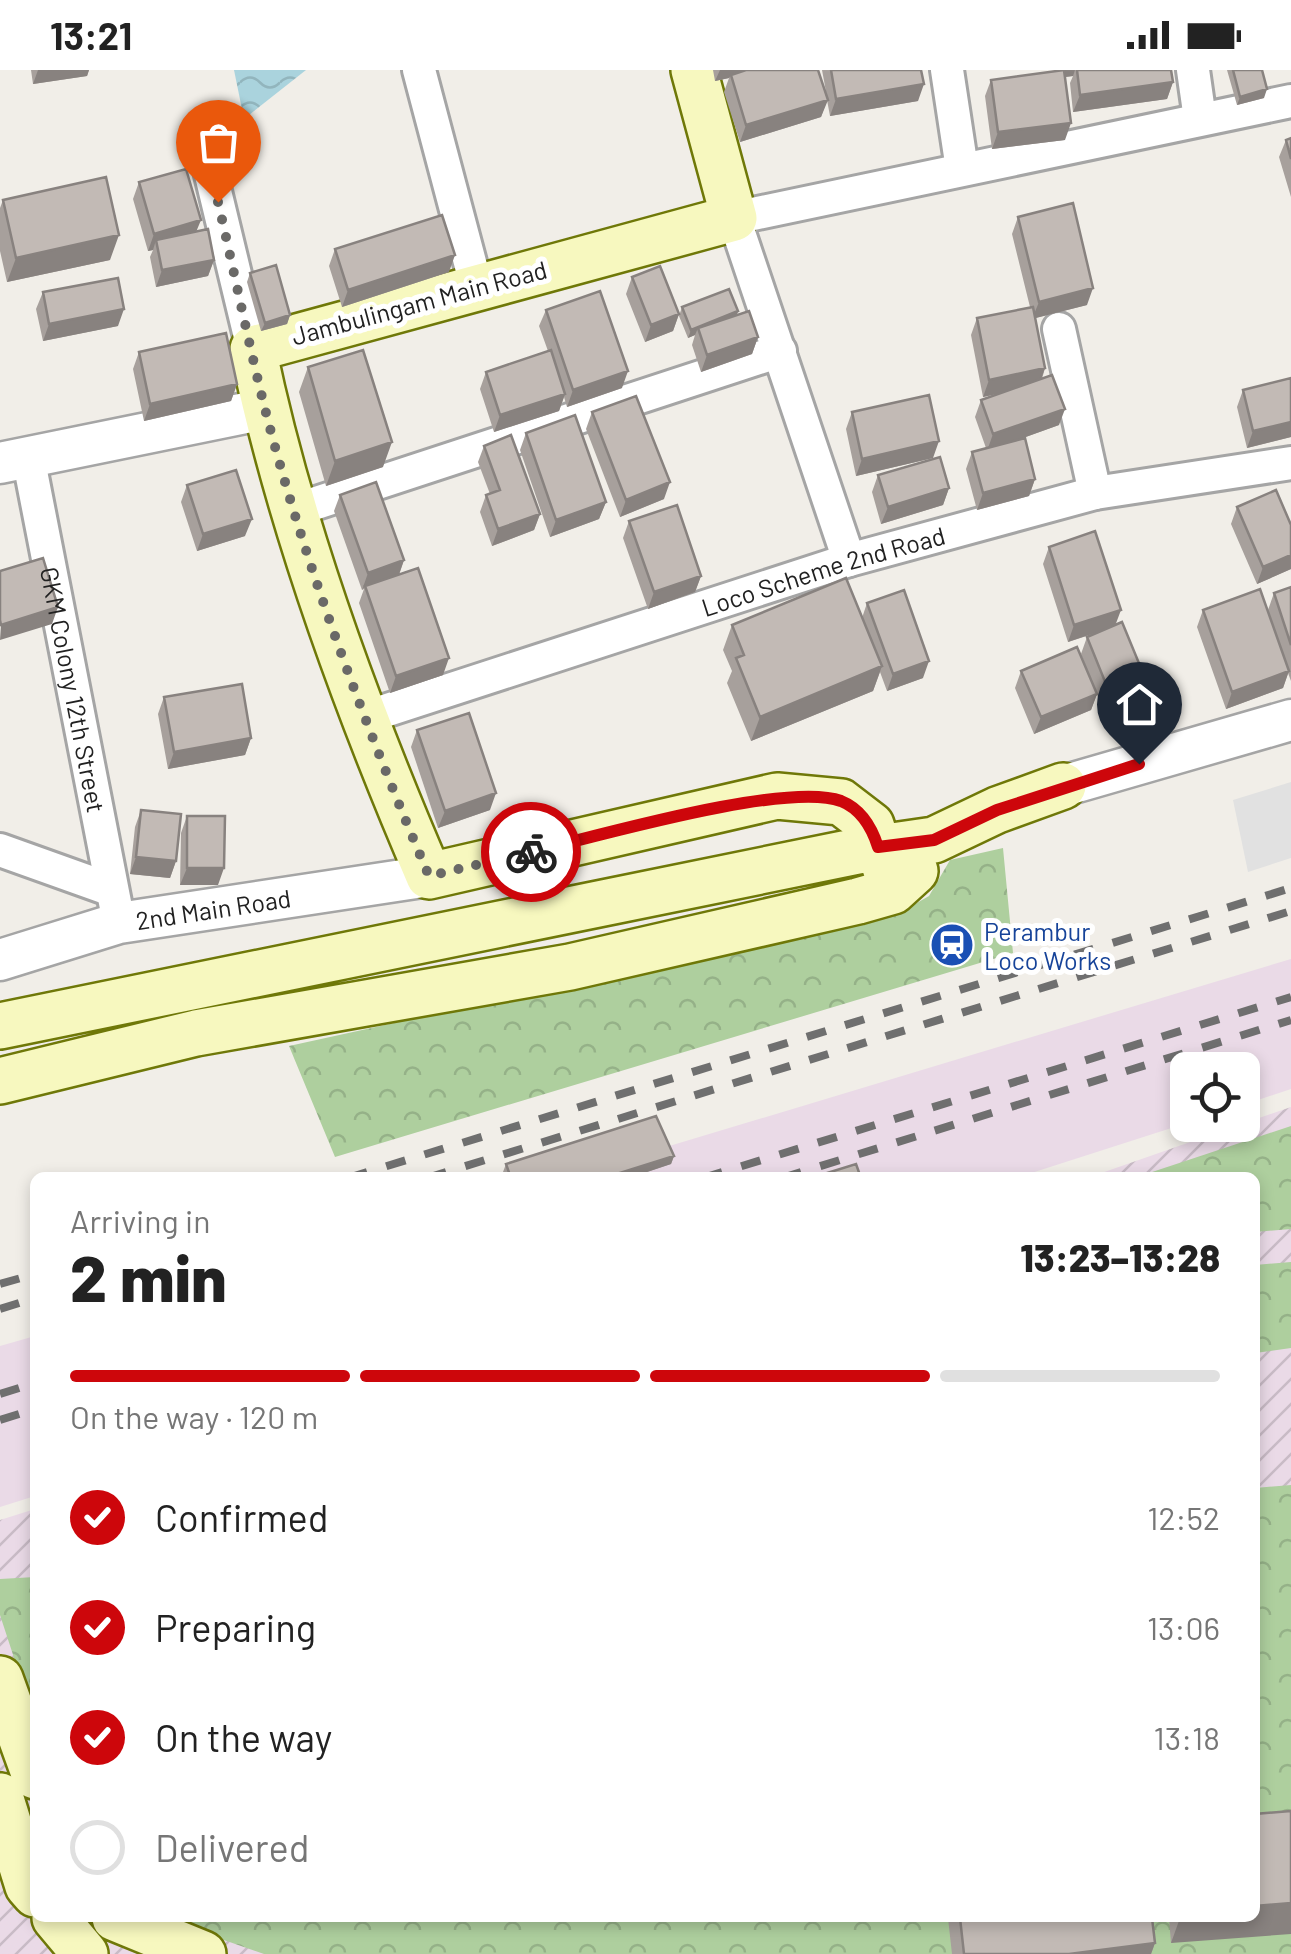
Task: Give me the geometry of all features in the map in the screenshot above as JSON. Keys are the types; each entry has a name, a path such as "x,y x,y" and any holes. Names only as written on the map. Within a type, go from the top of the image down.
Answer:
{"main road":[{"path":"694,70 734,218"},
{"name":"Jambulingam Main Road","path":"253,348 734,218"},
{"path":"253,348 265,409 295,510 366,717 429,876 777,796 841,802 871,825 893,890"},
{"path":"0,1026 878,847 934,840 997,810 1064,786"},
{"path":"0,1081 196,1033 570,967 893,890 918,868 934,840"},
{"path":"0,1679 30,1762"},
{"path":"0,1796 30,1888"},
{"path":"57,1922 85,1954"},
{"path":"125,1922 203,1954"}],"street":[{"path":"420,70 476,285"},
{"path":"947,70 962,169"},
{"path":"1193,70 1200,119"},
{"path":"849,560 734,218 1291,101"},
{"path":"200,129 253,348"},
{"path":"1059,329 1095,494"},
{"path":"295,510 780,352"},
{"path":"14,460 265,409"},
{"name":"GKM Colony 12th Street","path":"14,460 114,906"},
{"name":"Loco Scheme 2nd Road","path":"366,717 849,560 1095,494 1291,463"},
{"path":"1064,786 1291,720"},
{"path":"0,850 114,906"},
{"name":"2nd Main Road","path":"0,960 114,906 429,876"}],"shaded area":[{"path":"1291,782 1291,858 1248,872 1233,800"},
{"path":"1291,959 1291,1089 1260,1099 1260,1052 1170,1052 1170,1128 1035,1172 583,1172"},
{"path":"1291,1107 1291,1954 0,1954 0,1520 30,1511 30,1922 1260,1922 1260,1172 1104,1172 1190,1142 1260,1142 1260,1118"},
{"path":"30,1337 30,1498 0,1507 0,1346"}],"green space":[{"path":"1003,848 1013,953 335,1157 289,1046 901,912 929,896 950,860"},
{"path":"1291,1126 1291,1229 1260,1232 1260,1172 1152,1172 1243,1142 1260,1142 1260,1136"},
{"path":"1291,1262 1291,1348 1260,1352 1260,1265"},
{"path":"1291,1485 1291,1954 264,1954 172,1922 1260,1922 1260,1488"},
{"path":"30,1577 30,1707 0,1615 0,1579"}],"water":[{"path":"234,70 306,70 244,119"}],"building":[{"path":"746,70 818,70 828,100 746,125 731,75"},
{"path":"831,70 921,70 924,84 836,99"},
{"path":"1064,70 1071,123 998,132 991,80"},
{"path":"1077,70 1171,70 1173,82 1080,95"},
{"path":"1233,70 1262,70 1267,89 1240,97"},
{"path":"186,169 201,220 154,234 139,182"},
{"path":"106,177 119,235 16,258 3,200"},
{"path":"1073,203 1093,288 1039,302 1018,217"},
{"path":"442,215 455,255 348,290 335,249"},
{"path":"208,229 214,260 162,270 156,240"},
{"path":"276,265 290,315 265,323 250,273"},
{"path":"660,266 679,314 651,325 632,277"},
{"path":"118,278 124,309 49,324 43,292"},
{"path":"729,289 738,311 691,330 682,307"},
{"path":"600,291 628,371 573,390 546,310"},
{"path":"1033,307 1045,368 989,380 977,318"},
{"path":"749,311 758,337 707,355 698,328"},
{"path":"226,333 237,384 150,404 139,352"},
{"path":"363,350 392,442 335,461 308,367"},
{"path":"551,350 565,394 500,415 486,372"},
{"path":"1052,375 1065,409 993,434 981,400"},
{"path":"1291,378 1291,422 1253,431 1243,390"},
{"path":"929,395 939,441 862,459 852,412"},
{"path":"636,396 670,482 626,500 592,412"},
{"path":"575,415 606,502 556,520 526,433"},
{"path":"511,435 540,514 498,529 486,495 500,490 484,446"},
{"path":"1025,438 1035,479 983,493 972,452"},
{"path":"940,457 949,488 888,507 878,475"},
{"path":"236,470 252,519 203,534 187,485"},
{"path":"376,482 404,560 368,573 340,495"},
{"path":"1276,490 1291,525 1291,555 1263,567 1237,507"},
{"path":"677,505 701,576 654,592 629,521"},
{"path":"1095,531 1121,610 1074,625 1049,547"},
{"path":"43,558 58,607 1,625 0,571"},
{"path":"418,568 449,658 396,676 365,586"},
{"path":"846,578 882,666 760,717 736,658 744,655 732,625"},
{"path":"1291,587 1291,645 1274,593"},
{"path":"1260,589 1289,671 1232,692 1203,610"},
{"path":"904,590 929,661 893,674 867,603"},
{"path":"1122,622 1150,690 1114,704 1087,637"},
{"path":"1077,647 1097,694 1041,717 1021,671"},
{"path":"242,684 251,738 174,752 164,697"},
{"path":"469,713 496,793 445,811 417,730"},
{"path":"141,810 181,814 176,861 136,857"},
{"path":"187,816 225,816 224,868 187,868"},
{"path":"656,1116 674,1156 623,1172 509,1172 506,1164"},
{"path":"856,1164 859,1172 830,1172"},
{"path":"1291,1811 1291,1903 1260,1906 1260,1814"},
{"path":"960,1922 1152,1922 1155,1943 1069,1954 964,1954"}],"railway":[{"path":"368,1172 1291,888"},
{"path":"446,1172 1291,911"},
{"path":"722,1172 1291,997"},
{"path":"801,1172 1291,1020"},
{"path":"0,1284 30,1275"},
{"path":"0,1309 30,1300"},
{"path":"0,1394 30,1385"},
{"path":"0,1420 30,1411"}],"way so far":[{"path":"218,202 265,409 295,510 366,717 429,876 531,852"}],"place":[{"name":"Perambur Loco Works","path":"952,945"}],"route":[{"path":"531,852 777,796 841,802 871,825 878,847 934,840 997,810 1139,764"}]}
